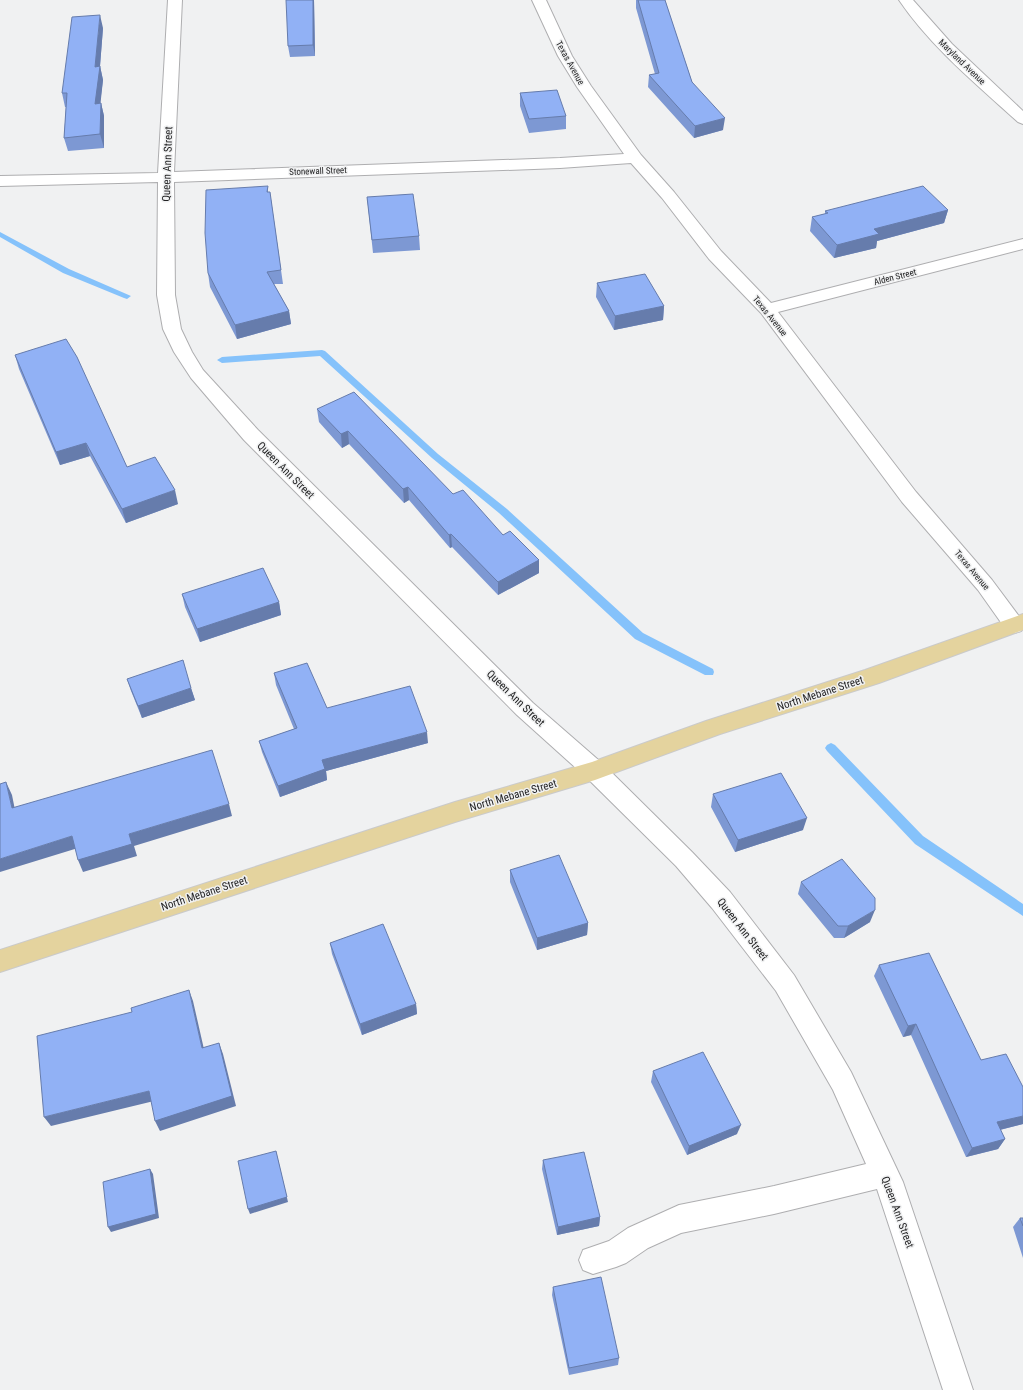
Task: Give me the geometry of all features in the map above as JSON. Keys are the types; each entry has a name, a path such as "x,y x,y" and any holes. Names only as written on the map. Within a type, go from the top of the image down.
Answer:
{"main road":[{"name":"North Mebane Street","path":"0,961 148,910 455,812 595,771 714,727 871,677 1019,624"}],"street":[{"name":"Queen Ann Street","path":"175,0 166,177 166,295 172,329 183,352 197,374 252,435 525,709 595,771 684,859 721,900 785,984 842,1081 893,1192 958,1390"},
{"name":"Texas Avenue","path":"540,0 565,56 584,88 636,158 668,195 715,255 767,310 885,463 909,497 1019,624"},
{"name":"Maryland Avenue","path":"906,0 928,29 951,53 1023,119"},
{"name":"Stonewall Street","path":"0,181 166,177 560,163 636,158"},
{"name":"Alden Street","path":"767,310 1023,244"},
{"path":"593,1260 616,1253 638,1238 679,1219 774,1200 884,1174"}],"building":[{"path":"286,0 313,0 313,45 288,46"},
{"path":"638,0 665,0 692,82 725,118 695,126 649,75 659,73"},
{"path":"100,15 95,67 100,66 95,104 101,103 100,134 64,138 67,93 62,93 72,17"},
{"path":"557,90 566,116 529,119 520,93"},
{"path":"268,186 267,192 270,192 281,270 267,272 289,311 235,325 208,273 205,233 206,190"},
{"path":"923,186 948,210 874,229 879,234 837,245 812,217 828,213 825,211"},
{"path":"413,194 419,236 372,240 367,197"},
{"path":"645,274 664,306 615,316 597,283"},
{"path":"66,339 77,357 127,467 155,457 175,490 122,509 86,443 56,452 15,355"},
{"path":"354,392 453,494 463,490 503,535 510,531 539,560 498,582 451,534 449,535 408,487 403,489 348,431 341,434 317,409"},
{"path":"263,568 279,602 197,629 182,594"},
{"path":"183,660 191,688 138,706 127,679"},
{"path":"307,663 327,708 410,686 427,732 322,760 325,769 278,786 259,741 297,728 274,673"},
{"path":"212,750 229,804 129,834 132,844 78,860 72,836 0,859 0,784 6,782 12,808"},
{"path":"781,773 807,818 738,840 713,794"},
{"path":"559,855 588,923 537,938 510,870"},
{"path":"842,859 875,898 875,910 848,926 838,926 801,882"},
{"path":"383,924 416,1004 360,1024 330,943"},
{"path":"929,953 981,1060 1006,1054 1023,1087 1023,1116 997,1122 1005,1139 972,1148 916,1024 908,1026 879,965"},
{"path":"189,990 202,1048 219,1043 232,1096 155,1121 149,1091 44,1117 37,1036 132,1012 131,1008"},
{"path":"703,1052 741,1125 689,1146 653,1071"},
{"path":"276,1151 287,1197 248,1209 238,1161"},
{"path":"584,1152 600,1217 558,1227 543,1160"},
{"path":"150,1169 156,1214 108,1227 103,1182"},
{"path":"1020,1218 1023,1218 1023,1226"},
{"path":"601,1277 619,1358 569,1368 553,1287"}],"waterway":[{"path":"0,234 66,271 127,296"},
{"path":"222,360 322,353 435,456 503,511 639,636 709,672"},
{"path":"831,748 919,840 1023,911"}]}
